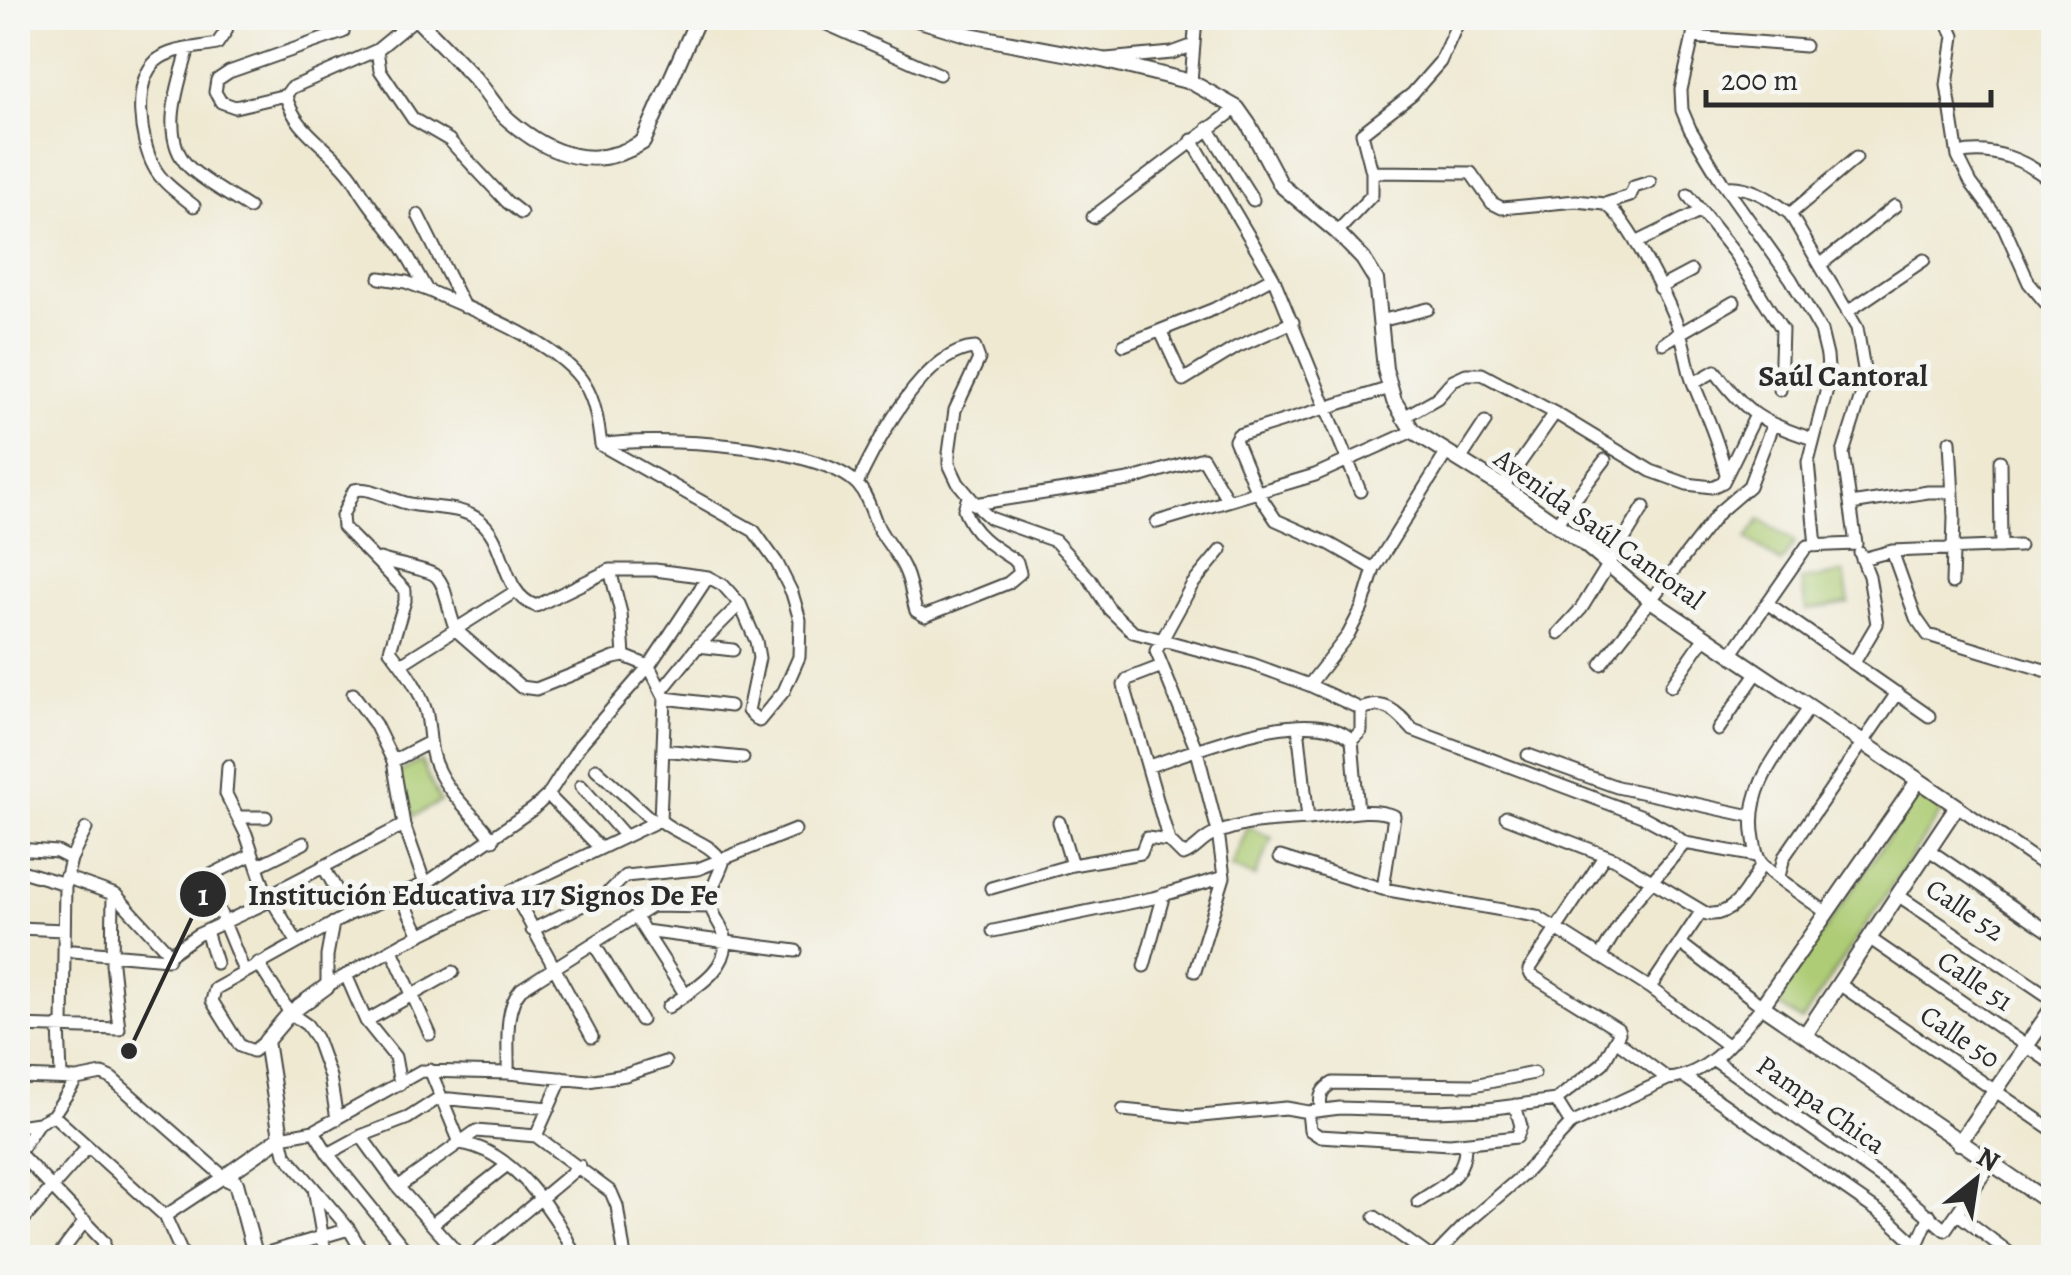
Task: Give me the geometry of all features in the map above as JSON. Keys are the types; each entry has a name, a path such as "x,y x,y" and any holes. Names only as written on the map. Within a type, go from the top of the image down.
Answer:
{"street":[{"path":"18,19 26,18"},
{"path":"194,206 154,169 142,112 143,82 150,68 168,54 217,44 229,18"},
{"path":"427,290 353,179 288,104 286,96 291,88 377,50 416,18 476,80 508,120 541,142 579,159 603,160 643,142 698,18"},
{"path":"813,18 939,74"},
{"path":"913,18 969,35 1102,60 1191,82 1236,108 1092,217"},
{"path":"1191,82 1196,18"},
{"path":"1337,232 1372,195 1372,172 1362,133 1412,94 1440,62 1460,18"},
{"path":"1694,18 1681,90 1682,110 1726,187 1821,330 1828,356 1829,381 1808,462 1816,546"},
{"path":"1940,18 1948,23 1954,36 1947,85 1958,154 1971,183 2004,227 2029,283 2054,313"},
{"path":"286,96 230,106 220,102 215,92 217,80 228,72 343,32"},
{"path":"1693,36 1805,46"},
{"path":"1102,60 1172,53 1194,45"},
{"path":"377,50 380,70 413,119 449,140 521,213"},
{"path":"188,51 177,89 173,125 177,146 190,168 249,208"},
{"name":"Avenida Saúl Cantoral","path":"1236,108 1250,125 1281,185 1337,232 1376,280 1385,369 1402,418 1413,431 1556,524 1652,602 2054,872"},
{"path":"1208,128 1254,200"},
{"path":"1192,140 1273,276 1360,491"},
{"path":"1958,154 1987,150 2042,174 2054,184"},
{"path":"1790,214 1856,158"},
{"path":"2042,174 2054,165"},
{"path":"1372,172 1471,172 1499,208 1576,201 1605,204 1630,196 1634,186 1650,182"},
{"path":"1726,187 1738,186 1775,201 1790,214 1857,328 1866,381 1844,453 1856,544 1869,576 1877,624 1854,663"},
{"path":"1688,195 1734,254 1782,329 1780,390"},
{"path":"1605,204 1615,210 1636,243 1680,334 1694,382 1717,436 1726,475"},
{"path":"1820,265 1895,206"},
{"path":"1636,243 1699,212"},
{"path":"418,215 464,307"},
{"path":"1847,312 1924,260"},
{"path":"1659,288 1691,271"},
{"path":"1124,345 1214,309 1273,276"},
{"path":"380,278 427,290 548,348 584,382 596,410 601,445"},
{"path":"1664,343 1734,302"},
{"path":"1380,321 1428,309"},
{"path":"1161,332 1183,380 1237,348 1293,322"},
{"path":"857,484 879,438 910,396 950,356 972,348 980,356 955,410 949,442 950,464 971,500 990,518 1056,541 1090,578 1125,626 1148,638 1161,638 1309,684 1360,709 1388,706 1413,730 1642,816 1685,843 1760,860 1827,913"},
{"path":"2054,365 2050,372 2054,376"},
{"path":"1694,382 1715,371 1739,403 1756,415 1772,426 1812,439"},
{"path":"1402,418 1466,374 1482,374 1650,471 1687,484 1712,487 1723,482 1756,415"},
{"path":"1374,569 1330,544 1280,524 1256,490 1234,443 1236,436 1390,388"},
{"path":"1503,487 1555,413"},
{"path":"1309,684 1340,648 1357,618 1374,569 1454,456 1485,422"},
{"path":"1601,664 1719,512 1749,486 1772,426"},
{"path":"1158,522 1315,474 1413,431"},
{"path":"601,445 625,441 743,446 817,464 857,484 905,570 916,610 926,616 1008,583 1020,573 1017,562 972,526 964,509 971,500 1129,480 1202,458 1227,500"},
{"path":"1950,441 1952,584"},
{"path":"492,840 436,769 427,714 419,692 390,644 405,601 404,590 343,527 342,516 354,490 364,488 408,504 458,511 476,518 486,527 524,602 536,606 610,570 655,570 708,578 723,585 740,604 756,641 760,658 748,711 759,721 784,691 799,657 800,620 792,592 754,530 601,445"},
{"path":"1556,524 1605,460"},
{"path":"2000,461 2001,547"},
{"path":"1851,504 1953,492"},
{"path":"1559,633 1581,609 1644,507"},
{"path":"1731,655 1807,546 1856,544"},
{"path":"1862,559 1892,551 2020,546"},
{"path":"1194,971 1224,877 1218,832 1197,751 1156,651 1192,586 1221,550"},
{"path":"1892,551 1916,618 1928,634 2054,673"},
{"path":"376,558 432,573 440,579 450,620 457,631 522,687 536,689 624,656 649,666 664,693 657,821"},
{"path":"610,570 621,613 624,656"},
{"path":"657,821 346,974 290,1013 253,1052 240,1046 212,1001 214,989 258,963 350,914 425,884 492,840 548,795 580,745 649,666 708,578"},
{"path":"401,664 516,590"},
{"path":"1767,603 1928,716"},
{"path":"664,693 698,646 740,604"},
{"path":"1672,686 1705,637"},
{"path":"698,646 733,650"},
{"path":"1162,666 1128,679 1124,685 1169,842"},
{"path":"1718,730 1758,673"},
{"path":"664,693 730,706"},
{"path":"1779,876 1784,857 1897,693"},
{"path":"353,694 375,724 393,761 404,825 425,884"},
{"path":"1506,817 1606,855 1701,912 1718,915 1730,910 1760,860 1751,816 1753,799 1765,773 1810,708"},
{"path":"1358,812 1352,740 1361,731 1360,709"},
{"path":"1150,766 1242,734 1298,726 1332,728 1352,740"},
{"path":"1298,726 1308,819"},
{"path":"393,761 430,742"},
{"path":"663,750 743,758"},
{"path":"1528,755 1617,787 1751,816"},
{"path":"228,766 226,794 239,817 270,898 297,942"},
{"path":"596,769 657,821 710,846 721,860 710,896 725,941 722,960 713,973 668,1006"},
{"path":"1374,1217 1432,1258 1572,1124 1668,1079 1686,1078 1714,1060 1762,1006 1918,781"},
{"path":"581,786 626,836"},
{"path":"548,795 600,848"},
{"path":"1805,1035 1957,806"},
{"path":"991,888 1072,865 1141,853 1148,838 1169,842 1183,855 1218,832 1263,820 1358,812 1394,816 1383,889"},
{"path":"239,817 266,817"},
{"path":"1059,822 1072,865"},
{"path":"73,951 166,960 206,931 404,825"},
{"path":"61,1076 65,881 86,829"},
{"path":"532,930 608,892 625,876 698,869 795,830"},
{"path":"244,971 208,878 304,843"},
{"path":"1600,957 1632,904 1685,843"},
{"path":"18,849 57,852 71,860"},
{"path":"1930,850 2054,935"},
{"path":"1123,1110 1192,1117 1286,1108 1435,1111 1556,1100 1588,1077 1616,1041 1618,1028 1529,973 1606,855"},
{"path":"1280,857 1383,889 1536,916 1650,988 1727,1045"},
{"path":"322,866 350,914"},
{"path":"18,870 113,894 170,954"},
{"path":"994,931 1224,877"},
{"path":"512,890 592,1038"},
{"path":"18,1026 118,1029 112,954 113,894"},
{"path":"400,894 420,935"},
{"path":"1144,966 1164,894"},
{"name":"Calle 52","path":"1898,896 2054,1003"},
{"path":"508,1073 513,999 521,989 660,904 711,907"},
{"path":"1650,988 1701,912"},
{"path":"635,916 685,994"},
{"path":"327,986 333,923"},
{"path":"18,928 64,930"},
{"path":"206,931 216,963"},
{"path":"646,931 796,952"},
{"name":"Calle 51","path":"1869,938 2054,1064"},
{"path":"1680,943 1762,1006 2054,1206"},
{"path":"594,944 641,1020"},
{"path":"392,950 430,1034"},
{"path":"258,963 290,1013 307,1025 316,1038 330,1077 338,1119"},
{"path":"366,1021 453,972"},
{"path":"346,974 366,1021 395,1057 400,1084"},
{"name":"Calle 50","path":"1839,984 2054,1131"},
{"path":"1959,1143 2054,1003"},
{"path":"266,1041 285,1154 349,1228 366,1258"},
{"path":"1616,1041 1668,1079"},
{"name":"Pampa Chica","path":"1714,1060 1769,1096 1945,1230 1958,1214"},
{"path":"165,1216 281,1137 314,1131 421,1070 588,1081 666,1062"},
{"path":"430,1070 460,1143 495,1154 541,1197 576,1258"},
{"path":"1515,1105 1521,1126 1517,1136 1465,1143 1383,1142 1319,1136 1310,1130 1324,1088 1333,1083 1474,1085 1534,1072"},
{"path":"18,1077 78,1078 102,1074 111,1078 224,1177 236,1183 254,1257 349,1228"},
{"path":"18,1126 38,1123 53,1115 78,1078"},
{"path":"536,1136 562,1078"},
{"path":"1686,1078 1872,1206 1919,1251 1930,1215"},
{"path":"328,1154 408,1118 439,1098 549,1108"},
{"path":"1556,1100 1572,1124"},
{"path":"53,1115 165,1216 184,1258"},
{"path":"38,1123 18,1153 104,1242 104,1251 94,1258"},
{"path":"314,1131 412,1258"},
{"path":"398,1187 476,1132 536,1136 610,1192 625,1258"},
{"path":"361,1136 398,1187 466,1258 580,1166"},
{"path":"1418,1202 1459,1172 1466,1160 1465,1143"},
{"path":"18,1226 87,1148"},
{"path":"1991,1164 1958,1214 2016,1258"},
{"path":"432,1224 506,1166"},
{"path":"313,1183 326,1258"},
{"path":"57,1258 85,1221"}],"green space":[{"path":"1760,519 1795,542 1781,563 1747,539"},
{"path":"1844,573 1849,603 1806,610 1801,580"},
{"path":"421,761 440,802 414,816 396,774"},
{"path":"1919,792 1944,808 1802,1021 1775,1003"},
{"path":"1248,827 1272,838 1255,877 1231,867"}],"place":[{"name":"Institución Educativa 117 Signos De Fe","path":"129,1051"}],"district":[{"name":"Saúl Cantoral","path":"1843,376"}]}
